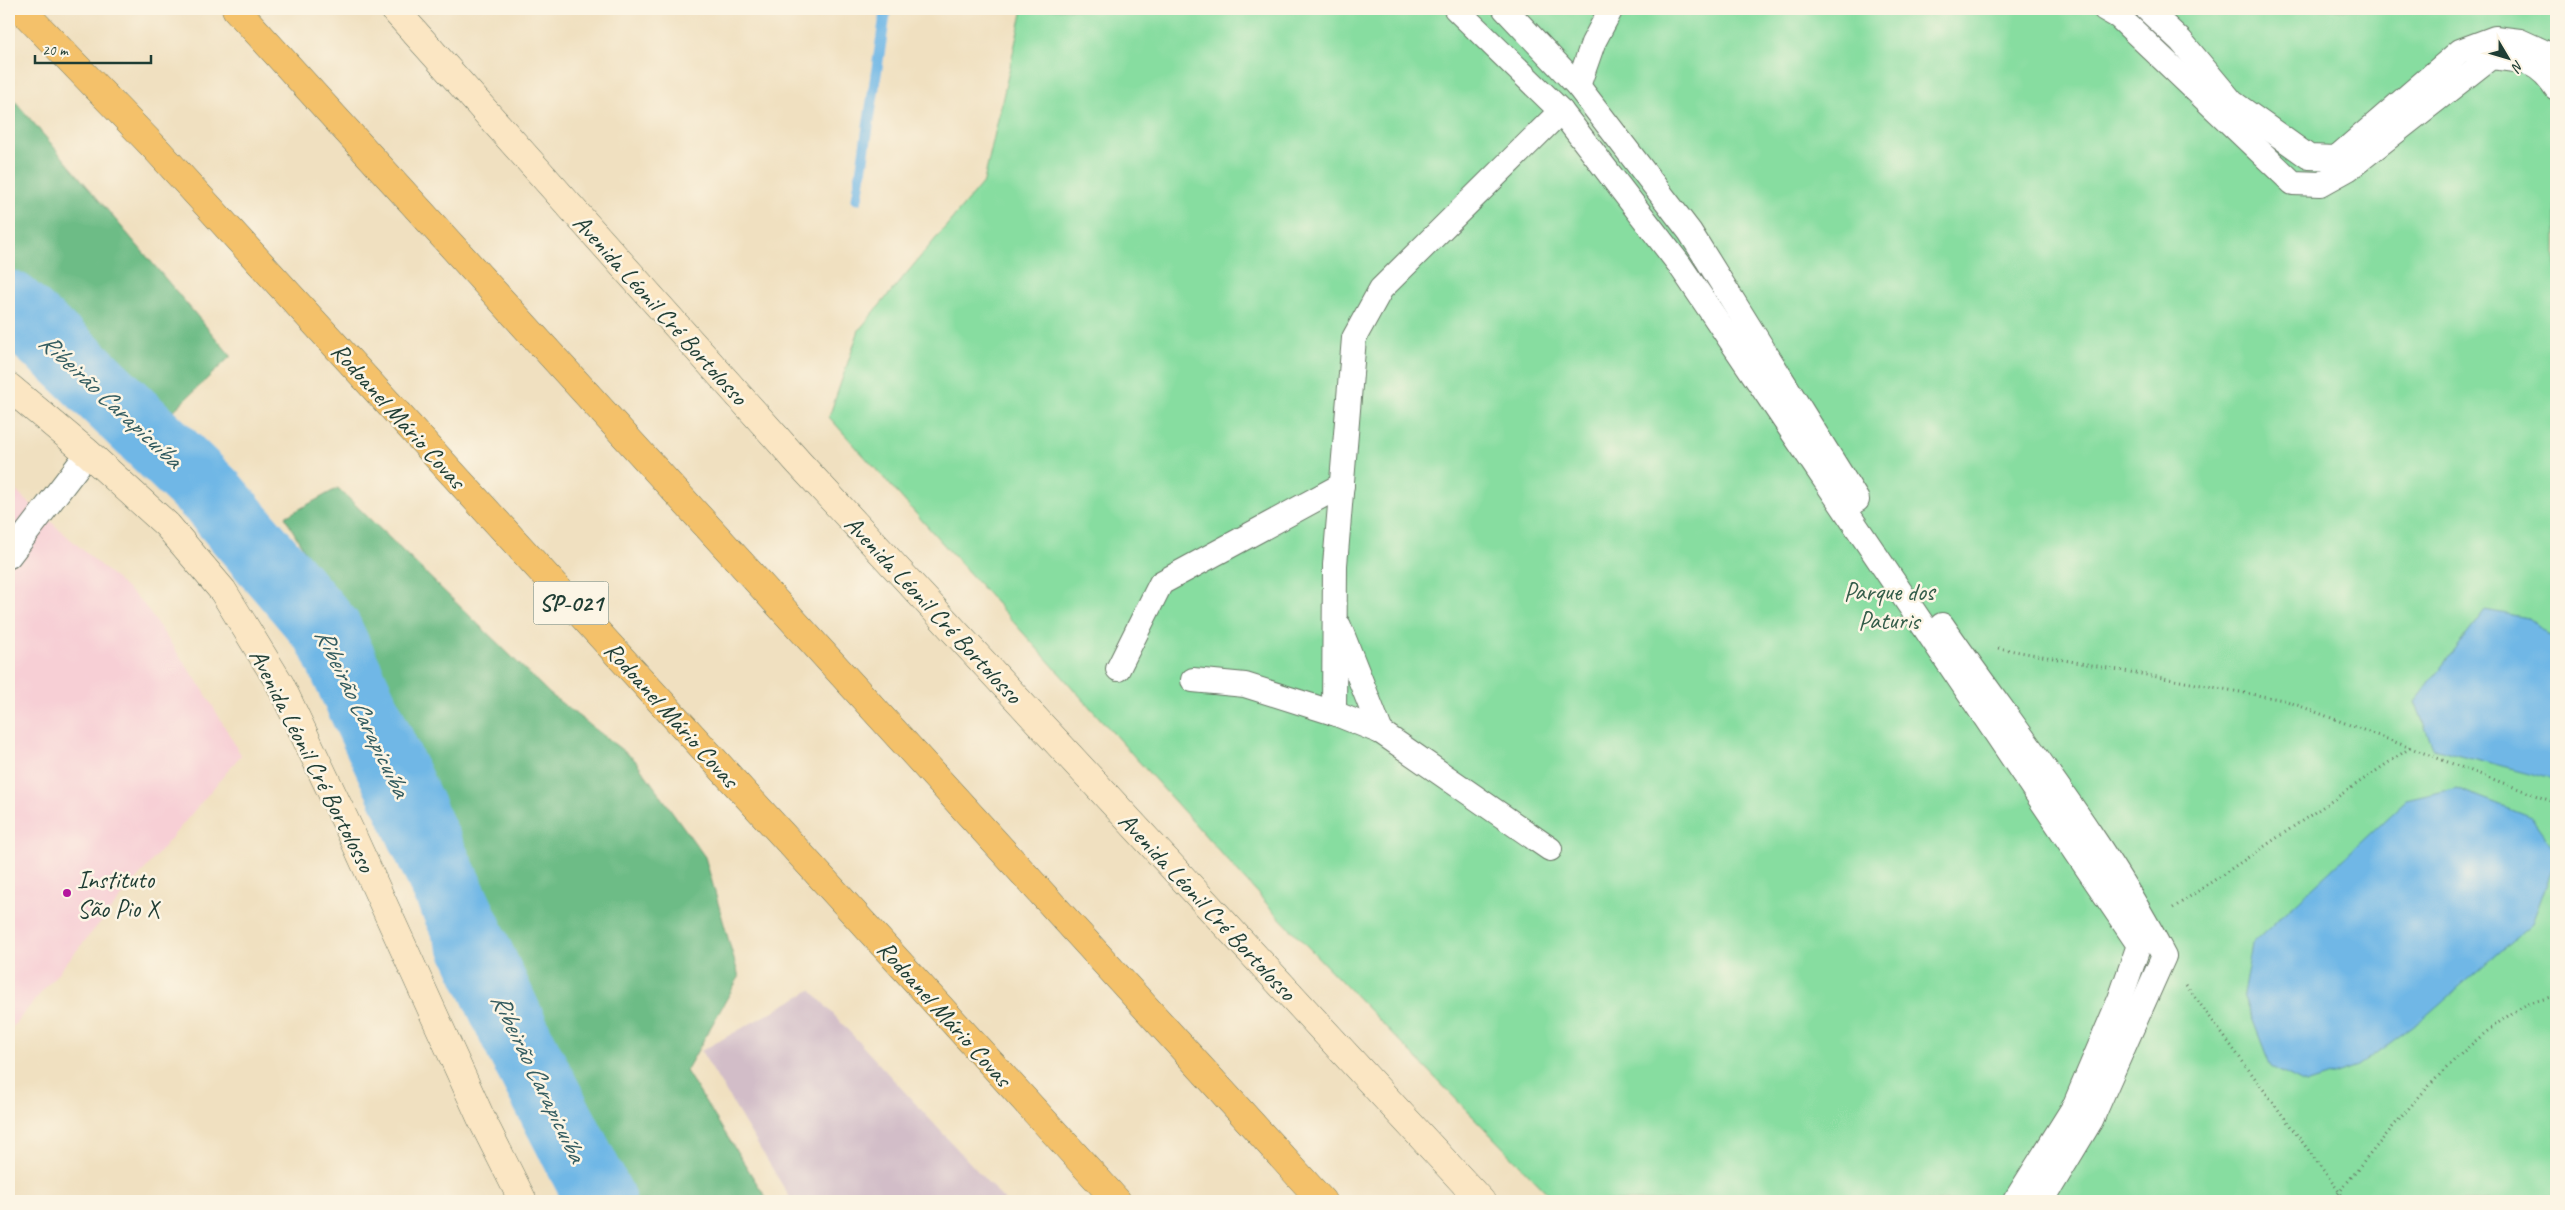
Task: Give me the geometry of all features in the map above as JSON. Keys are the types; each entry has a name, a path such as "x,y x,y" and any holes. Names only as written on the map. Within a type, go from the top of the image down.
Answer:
{"highway":[{"name":"Rodoanel Mário Covas","path":"21,9 156,149 1117,1201"},
{"path":"236,9 1322,1201"}],"main road":[{"name":"Avenida Léonil Cré Bortolosso","path":"394,9 799,463 1481,1201"},
{"name":"Avenida Léonil Cré Bortolosso","path":"9,387 88,453 167,525 223,591 280,684 352,834 481,1118 523,1201"}],"lane":[{"path":"1456,9 1561,111 1679,264 2139,945 2120,998 2074,1107 2015,1201"},
{"path":"1505,9 1578,86 1690,232 1876,530 2096,843 2148,925 2164,956 2091,1120 2042,1201"},
{"path":"1578,86 1593,43 1611,9"},
{"path":"2105,9 2119,17 2292,183 2321,184 2348,168 2491,57 2525,62 2546,72 2556,88"},
{"path":"2147,9 2181,41 2232,102 2309,157 2336,158 2460,51 2496,38 2520,41 2542,51 2556,66"},
{"path":"1334,713 1335,565 1354,338 1381,290 1561,111"},
{"path":"9,556 88,453"},
{"path":"1118,669 1161,583 1342,485"},
{"path":"1335,616 1381,732"},
{"path":"1193,680 1245,685 1334,713 1381,732 1550,849"}],"path":[{"path":"1952,640 2284,700 2556,803"},
{"path":"2148,925 2411,748"},
{"path":"2164,956 2346,1201"},
{"path":"2332,1201 2403,1116 2471,1044 2525,1005 2556,995"}],"shaded area":[{"name":"Instituto São Pio X","path":"9,485 142,602 204,691 241,755 9,1031"},
{"path":"811,990 1005,1201 792,1201 701,1051"}],"green space":[{"name":"Parque dos Paturis","path":"1023,9 2556,9 2556,1201 1555,1201 1275,913 829,417 859,330 984,181"},
{"path":"9,94 231,356 171,413 9,277"},
{"path":"338,488 550,694 635,760 705,857 739,977 686,1071 768,1201 633,1201 569,1086 470,894 395,708 285,517"}],"water":[{"path":"2485,610 2528,618 2556,641 2556,780 2433,748 2415,701"},
{"path":"2457,788 2531,817 2556,852 2556,859 2532,923 2420,1021 2357,1067 2305,1084 2271,1067 2243,995 2252,944 2406,800"}],"waterway":[{"name":"Ribeirão Carapicuíba","path":"857,199 886,9"},
{"name":"Ribeirão Carapicuíba","path":"9,305 69,358 212,496 328,632 521,1046 601,1201"}],"place":[{"name":"Instituto São Pio X","path":"67,893"}]}
